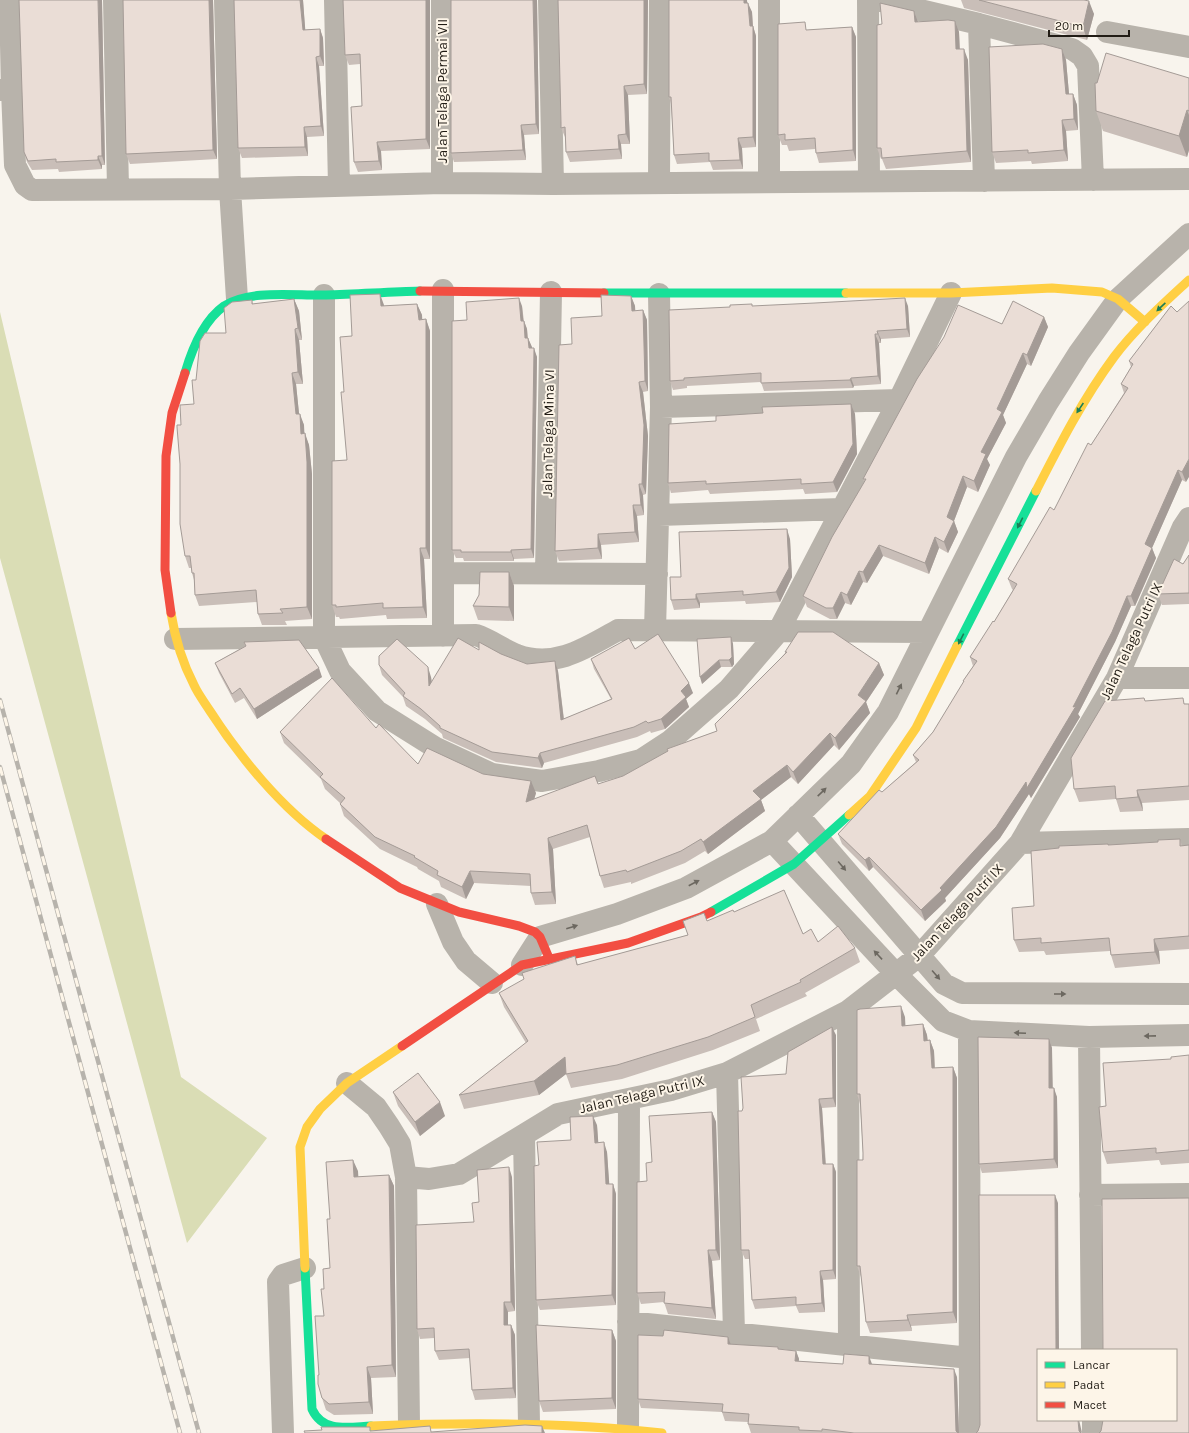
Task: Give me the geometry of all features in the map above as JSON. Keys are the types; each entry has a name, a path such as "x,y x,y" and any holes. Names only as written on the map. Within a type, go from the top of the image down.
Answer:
{"street":[{"path":"10,0 6,90 15,165 25,185 32,190 118,188 230,189 442,183 553,184 769,181 1189,179"},
{"path":"114,0 118,188"},
{"path":"225,0 230,189 237,299"},
{"path":"335,0 338,186"},
{"name":"Jalan Telaga Permai VII","path":"442,0 442,183"},
{"path":"549,0 553,184"},
{"path":"659,182 660,0"},
{"path":"769,0 769,181"},
{"path":"868,0 869,181"},
{"path":"878,0 979,24 1072,49 1082,56 1088,66 1093,180"},
{"path":"979,24 984,181"},
{"path":"1107,32 1189,47"},
{"path":"522,965 540,937 617,914 686,888 772,841 851,764 888,712 1016,457 1040,415 1079,353 1118,299 1189,234"},
{"path":"662,1433 563,1429 529,1424 409,1424 332,1428 324,1426 317,1420 310,1405 300,1147 307,1127 320,1109 348,1083 492,983 522,965 548,958 628,943 701,917 794,864 822,841 870,796 916,728 1076,413 1114,356 1144,322 1189,280"},
{"path":"548,958 540,937 535,932 519,926 459,912 400,888 315,831 284,802 250,765 221,728 194,686 175,639 165,570 164,512 166,456 172,413 193,347 202,330 216,313 237,299 267,295 324,295 443,290 659,294 951,293 1065,289 1102,292 1118,299 1144,322"},
{"path":"443,290 443,636"},
{"name":"Jalan Telaga Mina VI","path":"546,573 551,292"},
{"path":"324,295 324,638 340,671 377,711 436,748 492,774 542,782 599,771 641,760 670,741 729,689 778,632 899,400 951,293"},
{"path":"655,630 661,407 659,294"},
{"path":"661,407 899,400"},
{"path":"659,515 842,510"},
{"name":"Jalan Telaga Putri IX","path":"406,1177 429,1179 459,1174 558,1114 671,1090 727,1073 848,1011 919,956 1020,843 1117,678 1187,524"},
{"path":"443,573 657,574"},
{"path":"175,639 476,635 489,639 502,648 519,656 553,658 585,650 618,630 928,632"},
{"path":"1117,678 1189,678"},
{"path":"798,815 944,984 962,993 1189,994"},
{"path":"1020,843 1189,839"},
{"path":"772,841 896,974 943,1021 969,1031 1089,1037 1189,1035"},
{"path":"438,904 453,942 466,961 492,983"},
{"path":"848,1011 849,1346"},
{"path":"969,1031 970,1433"},
{"path":"1089,1037 1092,1349"},
{"path":"727,1073 734,1333"},
{"path":"348,1083 376,1107 389,1126 400,1144 406,1177 409,1424"},
{"path":"628,1431 629,1100"},
{"path":"524,1136 529,1424"},
{"path":"1090,1194 1189,1194"},
{"path":"283,1433 278,1282 283,1275 305,1268"},
{"path":"628,1322 970,1358"},
{"path":"1093,1421 1093,1433"}],"green space":[{"path":"0,312 181,1077 267,1138 187,1243 0,558"}],"building":[{"path":"19,0 98,0 102,156 98,156 98,160 56,162 56,159 28,161 24,152"},
{"path":"123,0 209,0 213,150 126,154"},
{"path":"234,0 300,0 303,30 320,29 320,56 316,57 321,126 304,127 305,147 238,148"},
{"path":"343,0 426,0 426,139 377,142 379,161 354,162 351,107 362,106 360,54 345,55"},
{"path":"451,0 533,0 536,124 521,125 523,150 451,153"},
{"path":"558,0 644,0 644,84 624,86 626,134 618,135 619,149 566,152 565,127 561,128"},
{"path":"669,0 744,0 744,3 748,3 750,26 753,26 753,137 738,138 740,160 709,161 709,153 674,155 671,97 669,97"},
{"path":"979,0 1084,0 1089,1 1083,27"},
{"path":"880,3 914,11 915,22 955,21 956,49 964,49 967,151 882,158 881,148 877,148 877,25 882,24"},
{"path":"805,22 806,30 852,27 853,150 816,153 815,138 785,140 785,134 778,135 778,24"},
{"path":"1043,44 1062,49 1066,94 1073,94 1074,119 1062,120 1064,150 1028,153 1028,150 992,152 989,47"},
{"path":"1106,53 1189,78 1189,111 1187,110 1179,136 1096,111 1095,83 1097,83"},
{"path":"380,294 381,306 417,304 419,320 426,319 426,548 420,548 423,607 383,608 383,603 336,607 336,605 332,605 332,461 347,460 341,392 344,392 340,337 352,336 350,295"},
{"path":"601,295 631,296 632,311 643,310 645,381 639,382 644,425 642,484 639,484 641,505 633,505 635,532 598,534 598,548 555,551 559,345 572,344 571,318 602,316"},
{"path":"519,298 521,321 524,321 525,338 528,338 529,348 534,348 531,549 511,550 511,552 461,552 461,550 452,550 452,321 467,320 466,302"},
{"path":"905,298 907,329 877,331 878,334 875,334 878,376 851,378 850,380 761,383 761,373 684,378 684,380 670,381 669,310 730,307 730,305 752,304 752,306"},
{"path":"294,299 298,328 295,329 298,372 292,373 296,414 300,414 301,434 305,433 307,462 307,607 280,609 283,613 258,614 256,590 195,595 194,573 192,573 190,556 185,556 180,524 180,464 177,425 181,425 180,405 194,404 192,380 196,380 200,341 205,333 226,333 224,308 232,302 252,300 252,304"},
{"path":"1013,301 1044,317 1027,355 1023,353 997,409 1002,412 981,452 986,454 974,481 963,476 947,517 954,521 944,542 935,537 925,563 879,545 863,572 859,571 847,595 841,592 833,608 826,608 803,596 832,537 866,479 863,479 917,379 944,337 958,305 1002,324"},
{"path":"1189,301 1189,459 1182,472 1178,470 1145,544 1152,548 1131,596 1127,596 1112,632 1073,707 1076,706 1027,788 1026,782 996,827 940,888 942,890 921,910 869,857 865,860 838,834 879,790 882,792 919,760 913,755 933,732 963,681 977,661 970,657 993,621 994,622 1017,584 1008,579 1050,507 1054,510 1088,443 1091,445 1128,388 1121,384 1133,364 1129,361 1171,306 1177,312"},
{"path":"851,404 853,444 833,482 801,484 801,479 706,484 706,481 668,483 669,424 716,421 716,416 763,413 762,407"},
{"path":"787,529 789,568 776,592 743,595 743,591 696,594 696,599 671,600 670,577 681,577 679,532"},
{"path":"1189,555 1189,593 1158,594 1174,559 1183,564"},
{"path":"480,572 509,572 509,607 473,606 479,595"},
{"path":"798,632 833,632 879,663 858,695 866,701 835,738 830,733 793,772 787,765 753,791 761,799 703,842 701,839 681,851 627,872 626,870 600,876 587,825 548,838 552,892 531,893 530,874 470,871 462,887 437,875 438,871 414,857 415,856 375,837 340,804 345,798 320,777 323,774 280,732 332,678 376,728 379,724 418,764 427,748 483,774 531,781 526,802 595,776 598,784 623,776 668,751 667,749 717,731 715,724 787,652 785,652"},
{"path":"658,634 689,683 681,691 686,697 661,719 648,723 646,721 634,727 540,753 538,758 492,752 440,728 440,726 421,709 403,696 405,693 379,665 379,656 397,639 428,667 429,686 458,638 479,650 479,642 501,654 527,664 555,661 561,720 612,699 591,659 629,638 635,649"},
{"path":"731,637 732,657 729,660 719,660 700,677 697,639"},
{"path":"299,640 319,668 254,709 240,688 232,694 215,663 246,646 244,642"},
{"path":"1144,698 1145,701 1183,698 1184,704 1189,704 1189,786 1137,790 1138,797 1116,799 1115,786 1074,789 1071,758 1105,701"},
{"path":"1180,839 1180,846 1189,845 1189,936 1154,939 1155,952 1111,955 1109,938 1041,943 1041,938 1014,940 1012,908 1034,906 1031,851 1059,848 1059,846 1108,845"},
{"path":"784,890 803,934 811,929 818,942 838,926 855,948 800,980 801,982 751,1005 755,1017 708,1037 617,1065 566,1074 565,1057 534,1081 459,1095 528,1041 499,993 524,979 522,973 575,956 577,965 688,935 683,921 704,913 707,921 733,910 734,912"},
{"path":"901,1006 902,1026 923,1024 924,1041 930,1040 932,1068 953,1067 953,1312 907,1315 908,1320 866,1322 860,1266 857,1266 857,1160 863,1160 863,1153 860,1094 857,1094 857,1010"},
{"path":"832,1027 833,1098 819,1099 823,1164 833,1164 833,1270 820,1271 822,1303 796,1305 796,1297 752,1300 749,1250 741,1250 738,1111 742,1111 743,1108 741,1077 786,1074 788,1052"},
{"path":"978,1037 1049,1039 1049,1088 1054,1088 1054,1159 979,1164"},
{"path":"1189,1055 1189,1150 1156,1153 1156,1148 1103,1152 1099,1107 1106,1106 1103,1063 1171,1059 1171,1057"},
{"path":"418,1073 440,1102 415,1122 393,1092"},
{"path":"712,1112 716,1250 708,1250 712,1308 664,1303 665,1292 637,1293 637,1182 647,1181 646,1163 652,1162 649,1116"},
{"path":"593,1116 595,1143 604,1142 606,1184 613,1184 612,1295 536,1300 534,1166 539,1165 537,1142 571,1140 570,1117"},
{"path":"353,1160 354,1177 389,1175 392,1365 367,1367 369,1402 329,1404 322,1398 318,1384 319,1375 315,1316 324,1316 321,1289 324,1289 323,1269 330,1268 327,1219 330,1219 326,1162"},
{"path":"509,1167 511,1302 504,1302 504,1325 511,1325 513,1388 472,1390 469,1349 435,1351 434,1328 417,1329 416,1225 474,1222 472,1203 479,1202 477,1170"},
{"path":"979,1195 1055,1195 1056,1349 1037,1349 1037,1421 1078,1421 1079,1431 1081,1433 976,1433 980,1425"},
{"path":"1189,1198 1189,1433 1099,1433 1101,1431 1103,1421 1177,1421 1177,1349 1103,1349 1102,1199"},
{"path":"536,1325 612,1330 612,1398 539,1401"},
{"path":"664,1330 728,1337 728,1344 778,1347 778,1349 796,1351 795,1361 843,1364 844,1354 869,1356 869,1364 954,1369 956,1431 958,1433 854,1433 822,1429 822,1431 799,1430 799,1427 748,1424 749,1414 722,1412 723,1404 638,1399 638,1335 663,1336"},
{"path":"525,1425 542,1426 542,1433 305,1433 304,1431 322,1430 321,1427 370,1427 370,1431 430,1426 431,1432"}],"railway":[{"path":"0,700 199,1433"},
{"path":"0,767 180,1433"}],"traffic: fast":[{"path":"185,373 195,345 204,327 224,306 235,301 247,297 274,294 326,295 420,291"},
{"path":"604,293 846,293"},
{"path":"957,646 1036,491"},
{"path":"711,912 794,864 849,815"},
{"path":"305,1268 312,1409 317,1417 329,1425 337,1427 371,1426"}],"traffic: slow":[{"path":"1036,491 1082,405 1114,357 1141,326 1189,280"},
{"path":"846,293 951,293 1052,288 1102,292 1118,299 1145,322"},
{"path":"171,613 186,668 200,695 234,746 262,781 293,813 326,839"},
{"path":"849,815 870,796 916,728 957,646"},
{"path":"305,1268 300,1147 307,1127 320,1109 347,1083 402,1046"},
{"path":"371,1426 517,1424 626,1429 662,1433"}],"traffic: jam":[{"path":"420,291 604,293"},
{"path":"171,613 165,570 166,456 172,413 185,373"},
{"path":"326,839 400,888 459,912 519,926 535,932 540,937 549,958"},
{"path":"402,1046 522,965 628,943 711,912"}]}
